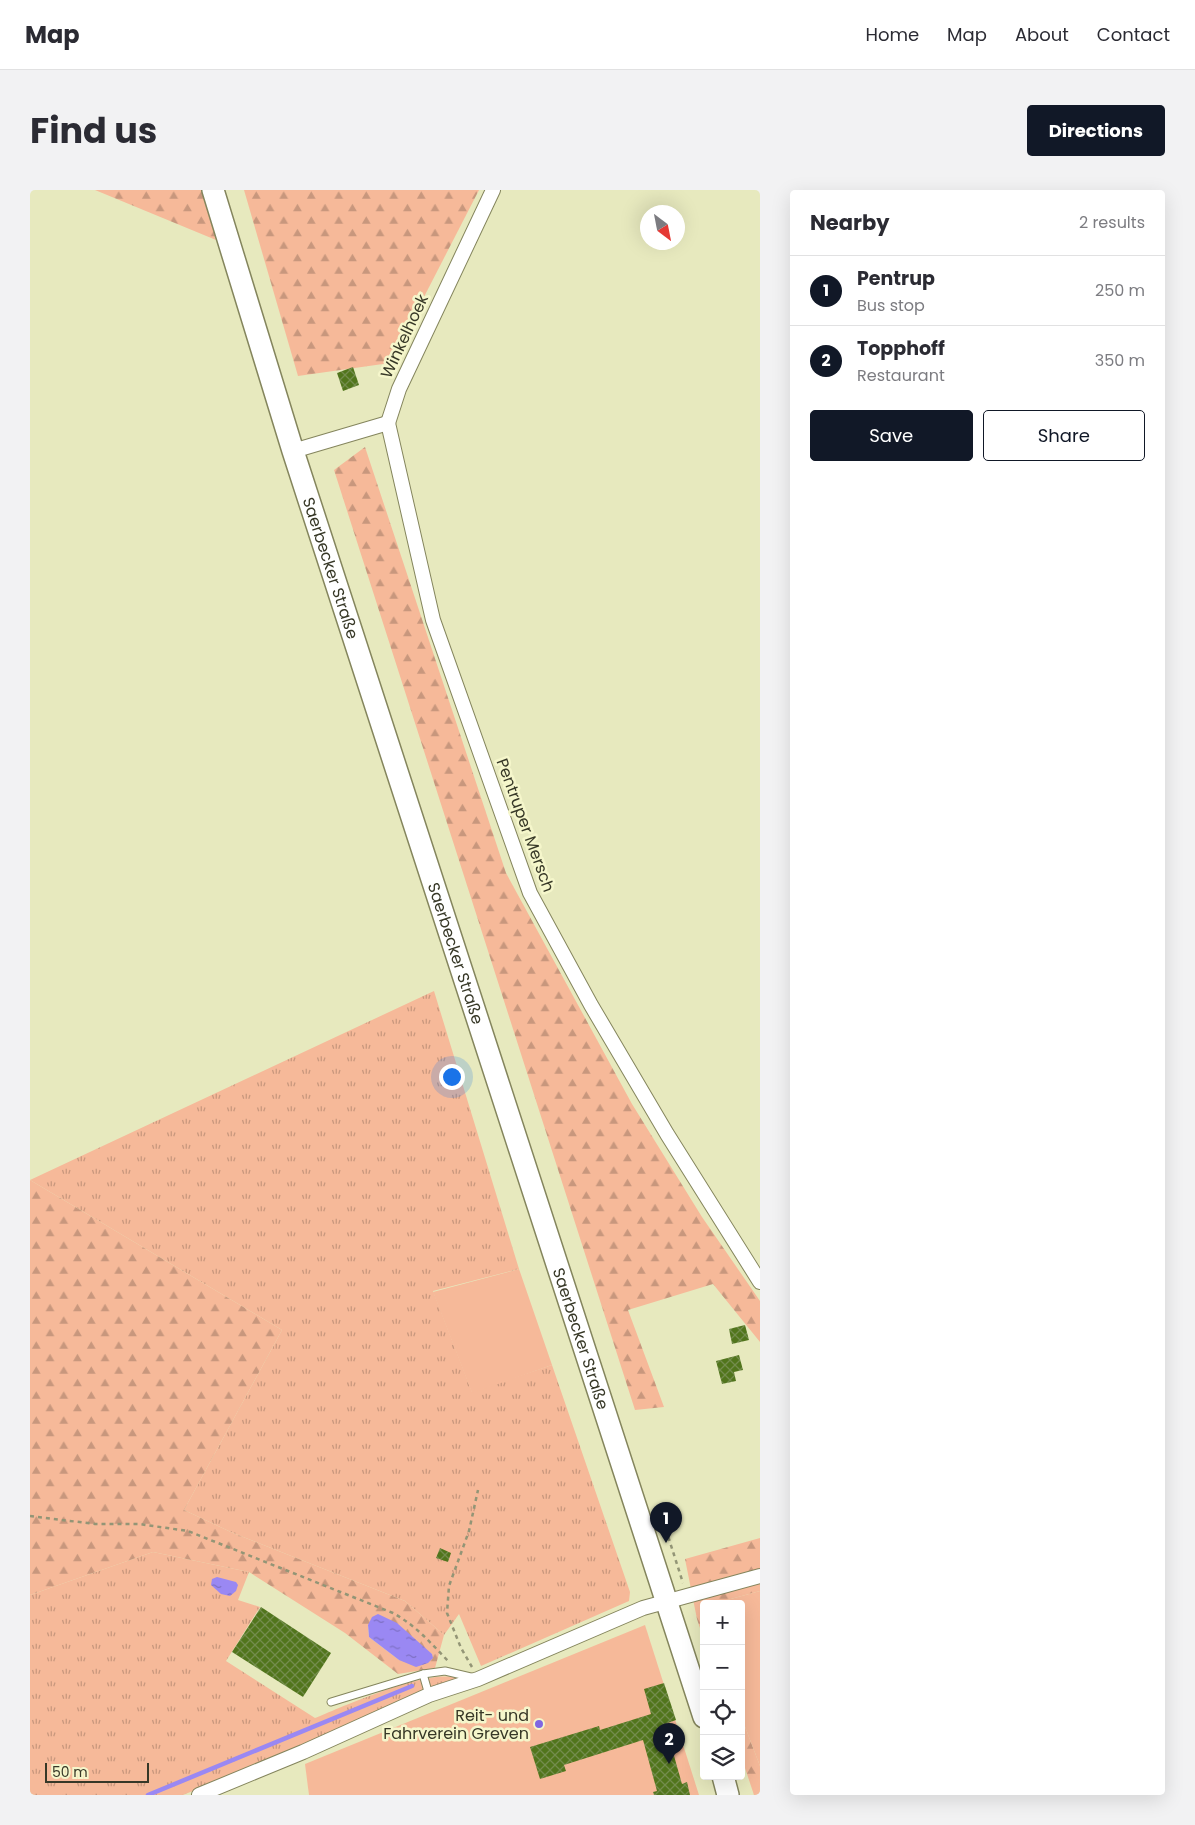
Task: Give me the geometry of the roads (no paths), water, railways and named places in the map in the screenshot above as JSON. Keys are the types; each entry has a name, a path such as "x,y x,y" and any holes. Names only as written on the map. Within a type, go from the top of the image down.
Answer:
{"main road":[{"name":"Saerbecker Straße","path":"213,190 300,449 700,1705"},
{"path":"723,1780 728,1795"}],"street":[{"name":"Winkelhoek","path":"388,423 399,389 493,190"},
{"path":"300,449 388,423"},
{"name":"Pentruper Mersch","path":"388,423 433,620 530,893 606,1031 667,1134 760,1282"},
{"path":"200,1795 303,1752 429,1695 478,1679 643,1608 760,1576"}],"lane":[{"path":"331,1702 423,1674 445,1670 459,1672 478,1679"},
{"path":"423,1674 429,1695"}],"water":[{"path":"217,1577 236,1582 238,1585 236,1591 230,1596 221,1594 211,1585 212,1579"},
{"path":"378,1614 397,1623 432,1654 433,1658 428,1663 416,1667 399,1660 369,1637 368,1625 372,1617"}],"waterway":[{"path":"148,1795 412,1686"}],"place":[{"name":"Pentrup","path":"666,1543"},
{"name":"Reit- und Fahrverein Greven","path":"539,1724"},
{"name":"Topphoff","path":"669,1764"}]}
